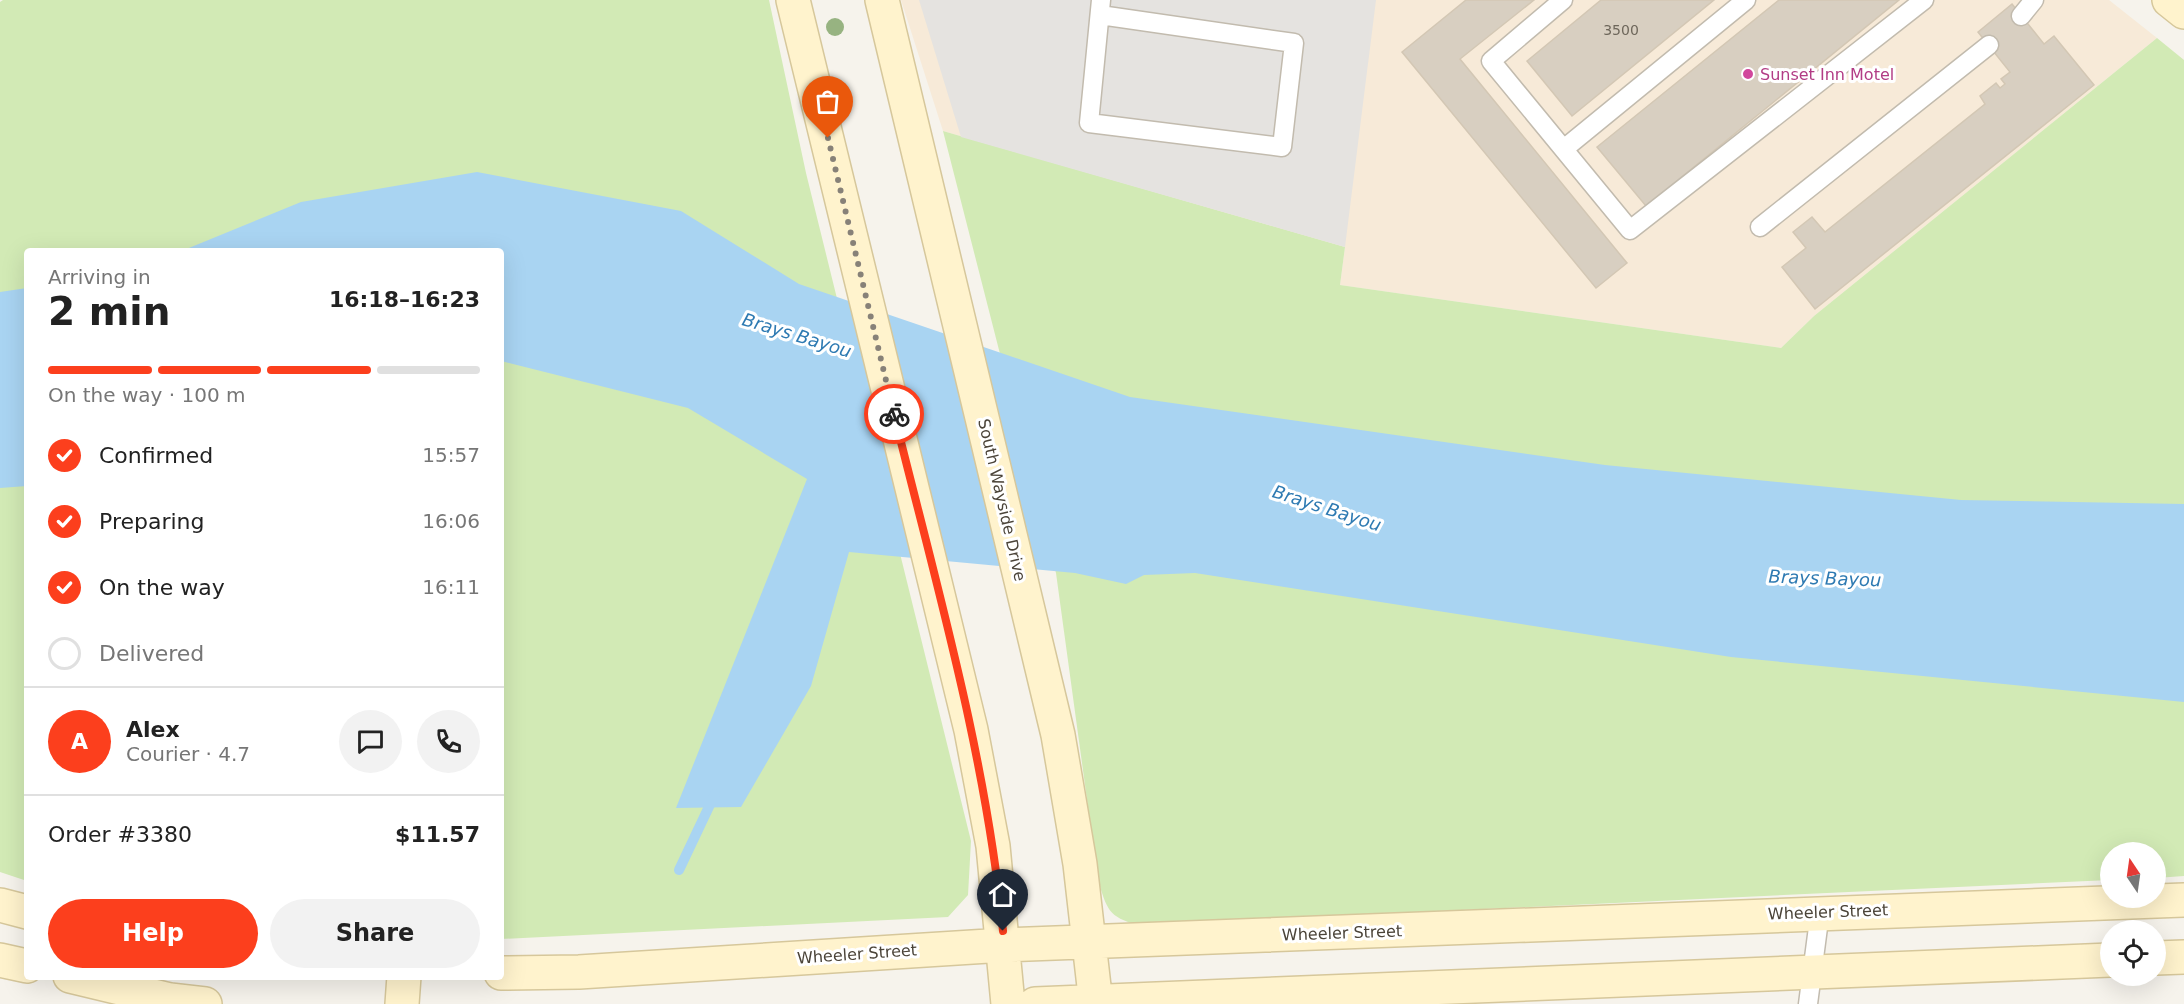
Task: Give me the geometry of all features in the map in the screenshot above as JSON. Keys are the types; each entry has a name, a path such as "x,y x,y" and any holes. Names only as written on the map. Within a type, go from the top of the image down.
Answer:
{"main road":[{"path":"793,0 971,730 993,846 1008,1004"},
{"name":"South Wayside Drive","path":"882,0 924,167 1058,735 1080,864 1096,1003"},
{"path":"2169,0 2184,12"},
{"name":"Wheeler Street","path":"504,973 579,972 1004,945 1527,927 1820,912 2184,900"},
{"path":"0,906 24,911"},
{"path":"2166,958 2184,957"},
{"path":"0,960 24,965"},
{"path":"1035,1004 1810,989 2100,961"},
{"path":"80,980 119,996 206,1004"},
{"path":"402,1004 404,980"}],"lane":[{"path":"1563,0 1491,61 1565,148 1630,230 1924,0"},
{"path":"1565,148 1746,0"},
{"path":"2021,16 2034,0"},
{"path":"1100,8 1294,43 1282,147 1089,123 1100,8"},
{"path":"1760,227 1989,45"},
{"path":"1810,989 1820,912"}],"shaded area":[{"path":"901,0 2109,0 2157,38 1814,316 1781,348 1340,285 1345,247 943,131"},
{"path":"919,0 1376,0 1345,247 961,137"}],"green space":[{"path":"3,0 769,0 806,173 971,841 968,895 948,917 504,939 504,248 24,248 24,880 0,872 0,2"},
{"path":"2157,38 2184,60 2184,876 2166,877 2166,842 2100,842 2100,880 1138,925 1120,919 1110,910 1098,880 1056,573 943,131 1345,247 1340,285 1781,348 1814,316"}],"water":[{"name":"Brays Bayou","path":"477,172 681,211 799,284 1130,397 1605,465 1961,500 2184,504 2184,702 1731,657 1195,573 1144,575 1126,584 1075,573 849,552 811,686 741,807 676,808 807,479 688,408 504,362 504,248 189,248 301,202"},
{"path":"24,288 24,486 0,488 0,292"}],"building":[{"path":"1466,0 1534,0 1460,59 1627,263 1596,288 1402,52"},
{"path":"1601,0 1714,0 1572,116 1527,61"},
{"name":"Sunset Inn Motel","path":"1779,0 1899,0 1646,206 1597,147"},
{"path":"2012,4 2044,44 2054,36 2094,85 1815,309 1782,267 1806,248 1793,232 1812,217 1825,232 1985,104 1980,96 1996,83 2000,88 2005,84 2001,79 2010,72 1978,32"}],"waterway":[{"path":"679,870 715,794"}],"way so far":[{"path":"828,138 894,414"}],"place":[{"name":"Sunset Inn Motel","path":"1748,74"}],"route":[{"path":"894,414 971,730 993,846 1003,931"}]}
